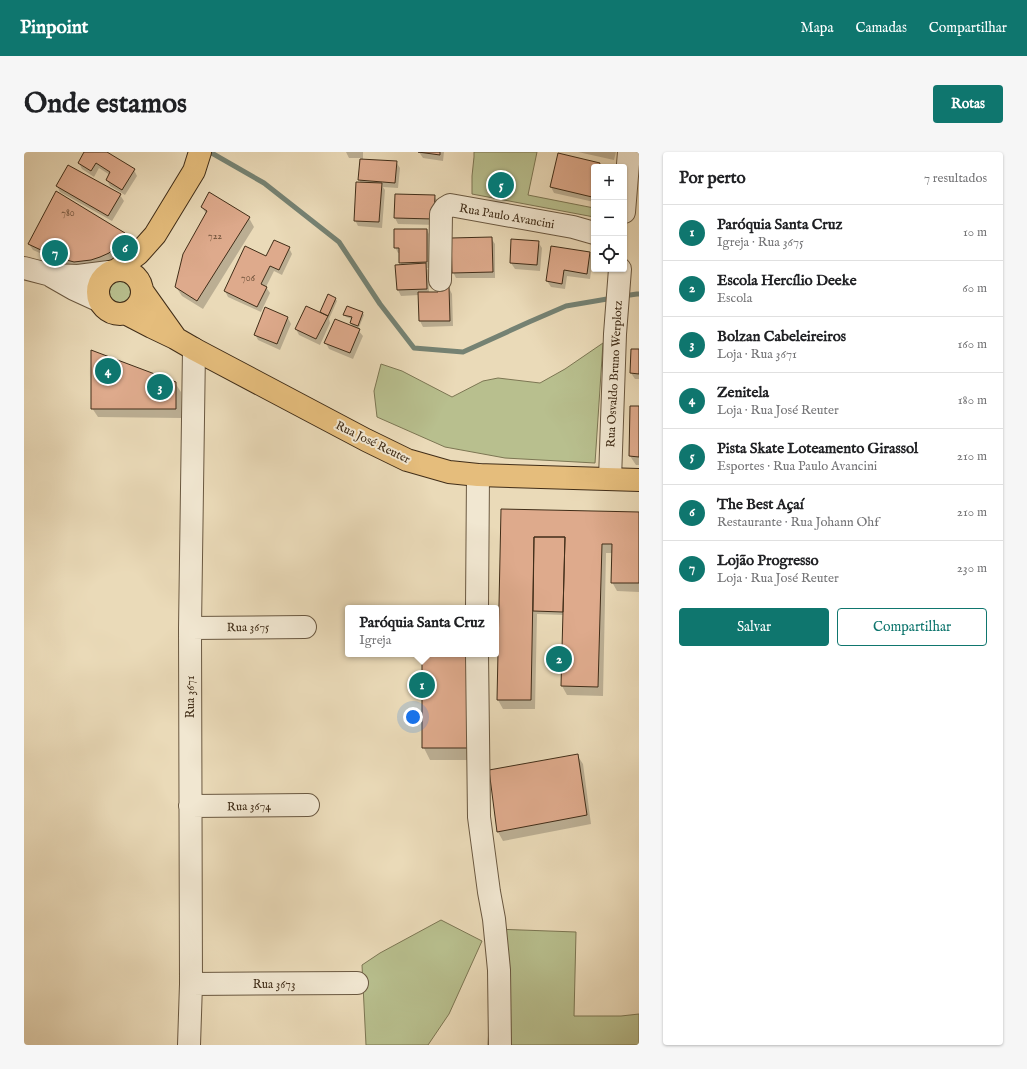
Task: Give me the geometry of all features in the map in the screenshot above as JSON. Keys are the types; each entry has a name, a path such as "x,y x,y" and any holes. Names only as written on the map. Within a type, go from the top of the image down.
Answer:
{"main road":[{"path":"155,235 140,301 135,309 127,314 118,315 109,312 102,307 98,300 98,284 102,277 114,271 138,254 155,235 197,161"},
{"path":"114,271 128,271 135,276 142,288"},
{"name":"Rua José Reuter","path":"142,288 161,320 175,338"},
{"name":"Rua José Reuter","path":"127,314 366,440 407,460 449,472 478,475 639,480"}],"street":[{"path":"625,200 629,152"},
{"name":"Rua Paulo Avancini","path":"440,280 441,214 445,208 450,206 573,227 591,232"},
{"path":"24,268 50,275 78,276 114,271"},
{"name":"Rua Osvaldo Bruno Werplotz","path":"610,479 619,272"},
{"path":"50,275 74,289 98,300"},
{"name":"Rua 3671","path":"189,1045 191,984 190,628 194,349"},
{"path":"477,605 478,475"},
{"name":"Rua 3675","path":"190,628 305,627"},
{"path":"477,657 479,817 494,919 499,970 500,1045"},
{"name":"Rua 3674","path":"190,806 308,805"},
{"name":"Rua 3673","path":"191,984 357,983"}],"green space":[{"path":"474,152 537,152 528,195 591,207 591,216 472,194"},
{"path":"119,279 128,283 132,292 128,301 119,305 110,301 106,292 110,283"},
{"path":"603,343 595,463 505,458 445,447 377,417 374,391 381,364 402,371 452,397 483,381 498,378 540,383 565,369"},
{"path":"441,920 482,941 449,1014 428,1045 366,1045 362,965 380,953"},
{"path":"494,929 576,932 574,1016 621,1016 639,1014 639,1045 488,1045"}],"building":[{"path":"84,152 107,152 135,169 122,190 106,180 110,172 96,163 91,171 78,163"},
{"path":"418,152 440,152 440,155"},
{"path":"558,153 600,163 591,164 591,197 550,187"},
{"path":"360,159 397,161 395,183 358,180"},
{"path":"68,165 121,194 108,216 56,186"},
{"path":"356,182 382,183 379,222 354,221"},
{"path":"56,191 125,233 120,242 109,253 100,257 91,260 74,262 56,257 28,244"},
{"path":"209,192 250,217 197,301 175,287 183,254 207,211 201,207"},
{"path":"395,194 435,195 434,219 394,218"},
{"path":"394,229 427,229 427,262 399,263 399,248 394,248"},
{"path":"492,237 493,272 452,273 451,238"},
{"path":"511,239 539,241 537,265 510,263"},
{"path":"274,240 290,247 279,270 270,266 261,284 267,287 257,307 224,291 245,246 266,256"},
{"path":"551,246 590,252 587,274 564,270 562,284 546,281"},
{"path":"426,263 427,289 397,290 395,265"},
{"path":"438,287 449,287 450,321 419,321 418,292 438,292"},
{"path":"328,294 336,298 328,316 320,312"},
{"path":"306,306 328,316 316,339 295,329"},
{"path":"347,306 363,312 358,326 350,323 352,317 343,315"},
{"path":"265,307 288,317 277,344 254,335"},
{"path":"335,319 360,329 350,353 324,343"},
{"path":"631,349 639,349 639,374 630,373"},
{"path":"91,350 176,382 176,409 91,409"},
{"path":"630,406 639,406 639,457 629,456"},
{"path":"501,509 639,512 639,583 611,583 612,544 602,544 598,687 561,686 565,537 534,537 531,700 497,700"},
{"path":"534,537 565,537 563,612 533,611"},
{"path":"422,657 472,657 472,748 422,748"},
{"path":"578,754 587,815 497,832 489,770"}],"waterway":[{"path":"210,152 264,183 339,242 380,304 414,348 463,352 566,306 613,298"},
{"path":"623,296 639,294"}],"place":[{"name":"Pista Skate Loteamento Girassol","path":"501,185"},
{"name":"The Best Açaí","path":"125,248"},
{"name":"Lojão Progresso","path":"55,253"},
{"name":"Zenitela","path":"108,371"},
{"name":"Bolzan Cabeleireiros","path":"160,387"},
{"name":"Escola Hercílio Deeke","path":"559,659"},
{"name":"Paróquia Santa Cruz","path":"422,685"}]}
